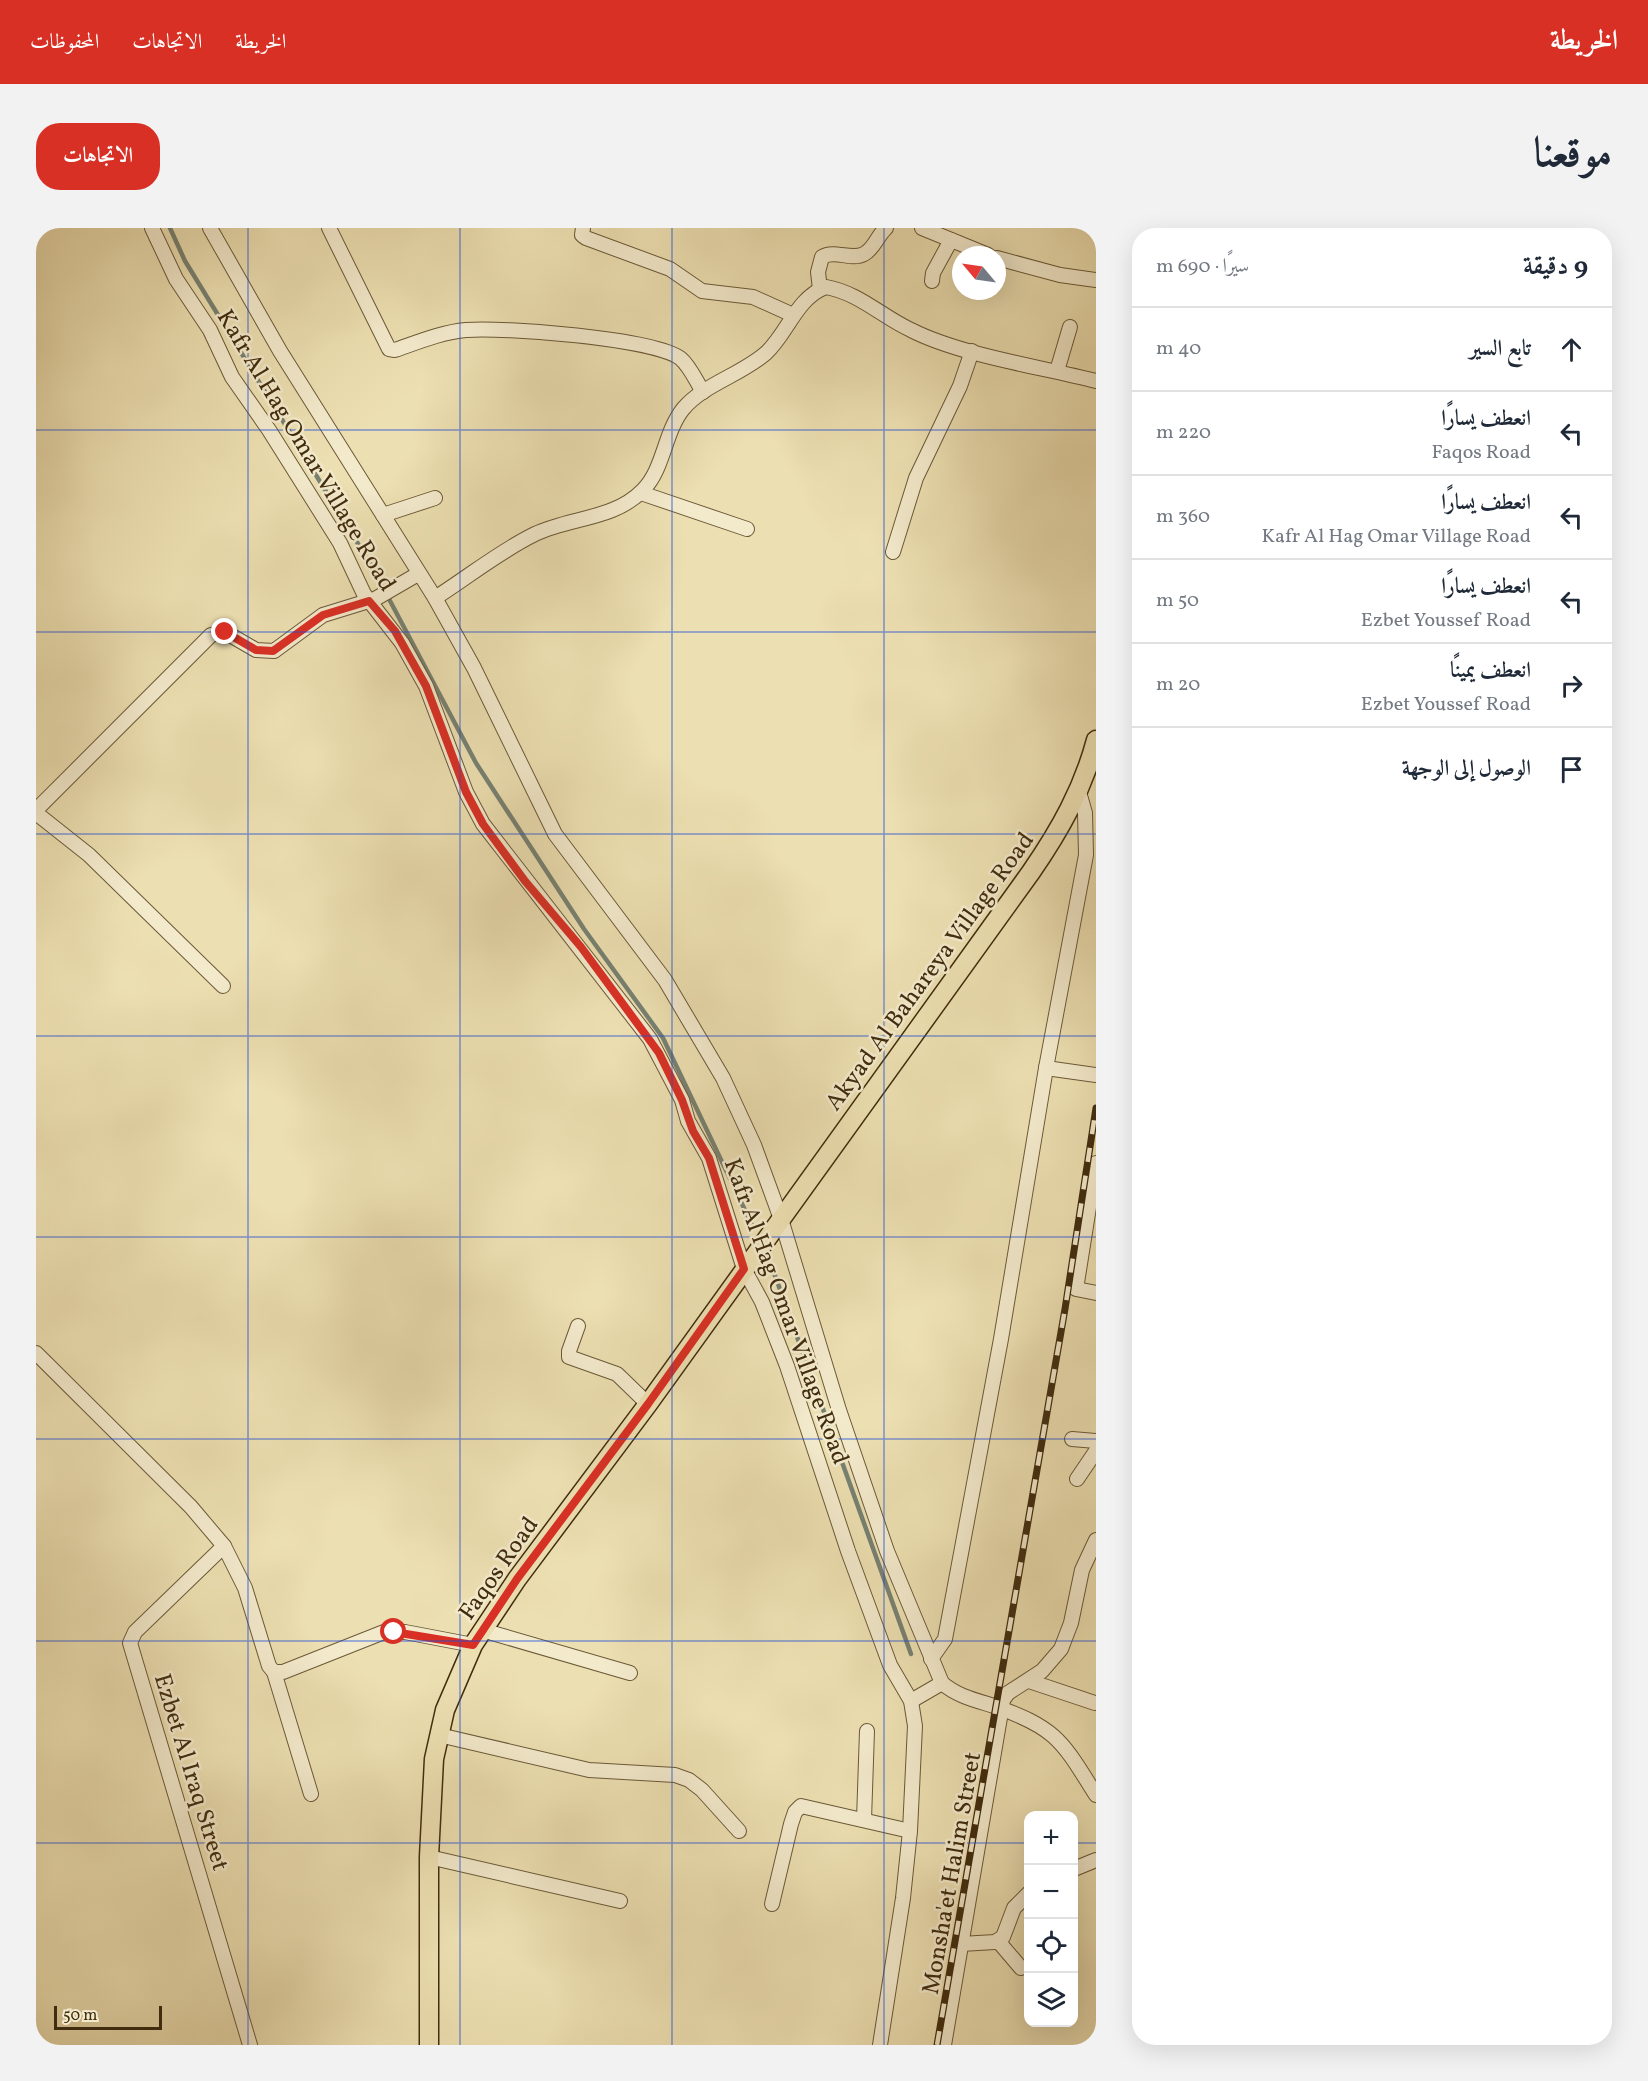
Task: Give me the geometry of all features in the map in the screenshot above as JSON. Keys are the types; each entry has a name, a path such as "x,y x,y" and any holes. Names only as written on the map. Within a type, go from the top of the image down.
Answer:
{"main road":[{"name":"Akyad Al Bahareya Village Road","path":"781,1219 1031,872 1065,820 1079,792 1096,740"},
{"name":"Faqos Road","path":"429,2045 429,1857 434,1759 454,1686 477,1638 517,1579 648,1404 781,1219"}],"street":[{"name":"Kafr Al Hag Omar Village Road","path":"152,228 176,279 210,330 232,377 269,430 340,543 372,600 395,631 426,686 466,792 483,824 525,881 581,947 659,1053 682,1100 693,1131 709,1158 744,1269 762,1302 787,1366 848,1551 890,1665 911,1701 915,1726 910,1831 903,1898 880,2045"},
{"name":"Kafr Al Hag Omar Village Road","path":"210,228 280,351 383,515 412,578 435,598 474,668 555,834 666,980 705,1045 754,1145 781,1219 839,1410 887,1551 942,1683"},
{"path":"329,228 389,349 465,330 561,334 598,339 658,350 675,356 688,367 703,392"},
{"path":"583,228 586,238 670,268 702,291 753,297 793,315"},
{"path":"820,289 819,272 822,257 828,253 861,255 871,249 885,228"},
{"path":"922,228 966,246"},
{"path":"932,281 933,273 951,240"},
{"path":"1006,260 1060,275 1096,280"},
{"path":"435,598 521,541 546,529 612,511 641,493 654,474 677,419 684,408 703,392 741,371 767,352 793,315 820,289 826,287 849,294 911,330 972,351 1096,381"},
{"path":"1057,371 1070,327"},
{"path":"893,552 916,478 955,396 972,351"},
{"path":"641,493 747,529"},
{"path":"383,515 435,498"},
{"path":"223,986 89,855 36,812 211,635 225,632 256,650 273,651 323,615 372,600 412,578"},
{"path":"931,1659 945,1639 1001,1339 1046,1068 1086,855 1085,813 1079,792"},
{"path":"1046,1068 1096,1075"},
{"path":"1096,1163 1076,1289 1096,1293"},
{"path":"578,1326 569,1357 617,1374 648,1404"},
{"path":"36,1353 191,1508 224,1546 245,1588 269,1666 274,1672 311,1794"},
{"path":"1072,1439 1096,1441"},
{"path":"1077,1479 1096,1450"},
{"path":"1001,1709 1008,1693 1029,1682 1054,1658 1067,1636 1082,1570 1096,1540"},
{"name":"Ezbet Al Iraq Street","path":"224,1546 135,1632 130,1643 250,2045"},
{"path":"274,1672 283,1672 384,1632 405,1632 477,1638 630,1673"},
{"path":"1029,1682 1095,1703"},
{"path":"911,1701 942,1683 956,1693 1039,1724 1065,1746 1096,1795"},
{"name":"Monsha'et Halim Street","path":"945,2045 1001,1709"},
{"path":"864,1820 867,1731"},
{"path":"439,1735 589,1770 675,1775 689,1780 702,1790 739,1832"},
{"path":"772,1904 791,1824 795,1812 801,1806 910,1831"},
{"path":"429,1857 620,1901"},
{"path":"1078,1867 1096,1860"},
{"path":"961,1944 998,1941 1006,1932 1014,1908 1024,1898"},
{"path":"998,1941 1021,1968"}],"waterway":[{"path":"170,228 185,261 371,565 476,763 584,929 663,1038 753,1227"},
{"path":"773,1270 911,1654"}],"railway":[{"path":"937,2045 1065,1309 1096,1108"}],"route":[{"path":"225,632 256,650 273,651 323,615 369,601 395,631 426,686 466,792 483,824 525,881 581,947 659,1053 682,1100 688,1121 709,1158 744,1269 648,1404 498,1605 473,1645 394,1632"}]}
